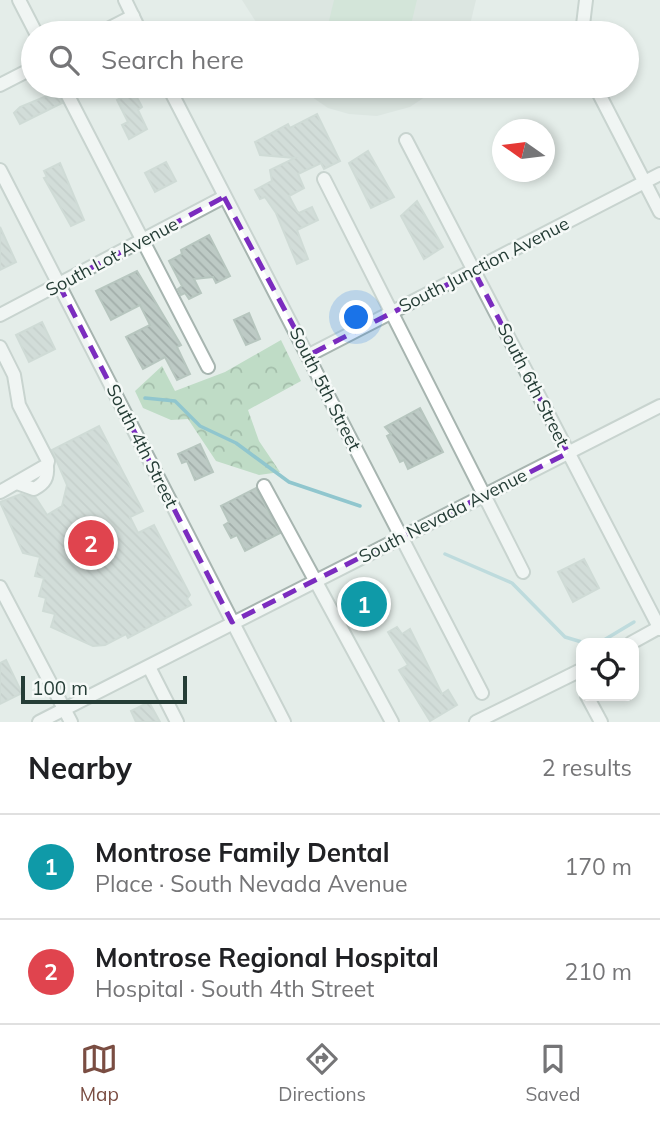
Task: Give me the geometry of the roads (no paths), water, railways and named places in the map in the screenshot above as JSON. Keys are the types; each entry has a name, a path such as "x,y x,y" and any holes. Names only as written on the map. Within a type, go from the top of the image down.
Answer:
{"street":[{"path":"19,0 30,21"},
{"path":"125,0 135,21"},
{"path":"583,21 586,0"},
{"path":"123,21 133,16"},
{"path":"0,85 21,74"},
{"path":"69,98 208,367"},
{"name":"South 5th Street","path":"174,98 490,708"},
{"path":"601,98 660,212"},
{"name":"South 6th Street","path":"406,140 660,628"},
{"name":"South 4th Street","path":"0,170 284,722"},
{"name":"South Junction Avenue","path":"309,355 660,174"},
{"path":"324,179 523,572"},
{"name":"South Lot Avenue","path":"0,315 144,242 224,197"},
{"path":"0,347 14,376 19,405 48,461 47,466 0,492"},
{"name":"South Nevada Avenue","path":"39,722 660,406"},
{"path":"264,486 392,722"},
{"path":"0,587 71,722"},
{"path":"639,639 660,628"},
{"path":"149,667 177,722"},
{"path":"476,722 490,708 576,677"},
{"path":"590,701 601,722"}],"waterway":[{"path":"145,398 175,401 200,426 236,443 289,482 360,506"},
{"path":"445,554 512,583 565,637 576,640"},
{"path":"607,638 634,622"}],"place":[{"name":"Montrose Regional Hospital","path":"91,543"},
{"name":"Montrose Family Dental","path":"364,604"}]}
